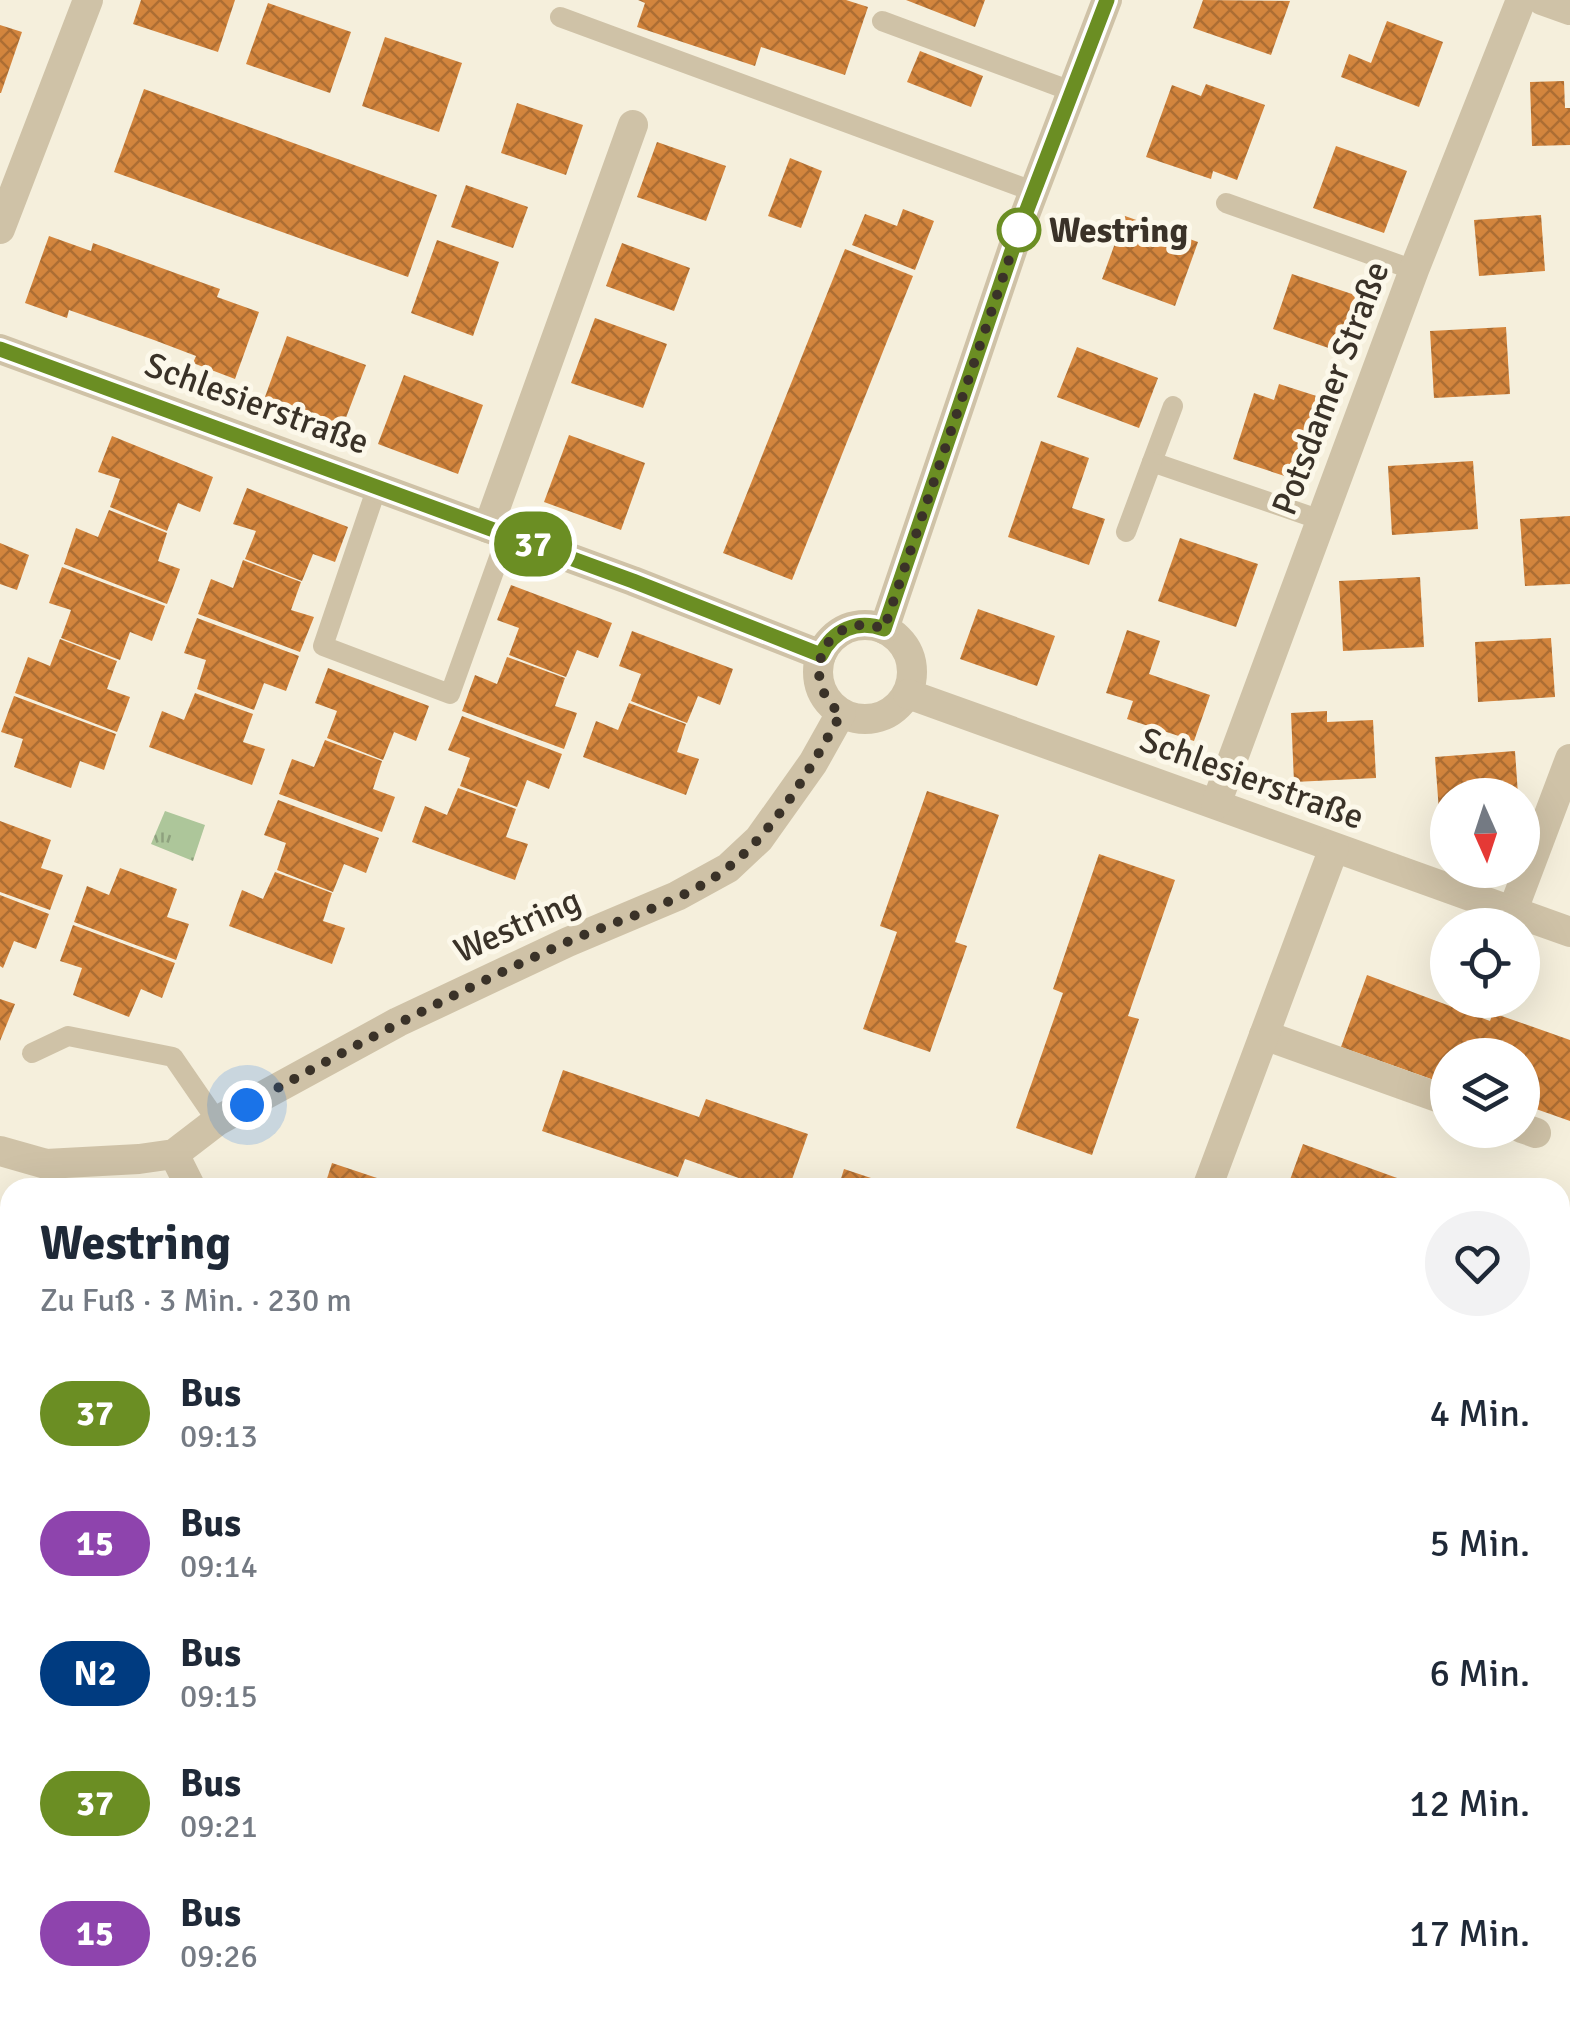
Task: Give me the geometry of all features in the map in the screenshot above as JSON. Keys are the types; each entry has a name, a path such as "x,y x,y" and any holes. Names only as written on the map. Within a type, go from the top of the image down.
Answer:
{"street":[{"path":"0,230 88,0"},
{"path":"884,629 1034,192 1107,0"},
{"name":"Potsdamer Straße","path":"1216,804 1414,270 1521,0"},
{"path":"1542,0 1570,10"},
{"path":"498,531 633,125"},
{"name":"Schlesierstraße","path":"0,349 498,531 821,655"},
{"path":"865,625 884,629 900,639 911,660 913,674 908,694 881,718 856,719 841,714 824,696 818,681 821,655 844,630 865,625"},
{"name":"Schlesierstraße","path":"908,694 1508,908"},
{"name":"Westring","path":"174,1154 217,1121 398,1022 676,896 728,868 760,838 783,807 841,714"},
{"path":"1515,908 1570,759"},
{"path":"1212,1178 1334,848"},
{"name":"Schlesierstraße","path":"1540,920 1570,932"},
{"path":"1264,1035 1430,1095"},
{"path":"0,1152 46,1164 174,1154 186,1178"}],"lane":[{"path":"560,17 1034,192"},
{"path":"882,22 1071,92"},
{"path":"1226,203 1414,270"},
{"path":"1126,532 1173,406"},
{"path":"1152,462 1321,520"},
{"path":"377,487 323,646 450,694 498,531"},
{"path":"32,1053 68,1036 173,1057 217,1121"}],"green space":[{"path":"165,811 205,825 193,861 151,844"}],"building":[{"path":"141,0 235,0 218,52 133,24"},
{"path":"638,0 846,0 868,7 845,75 761,47 755,66 637,27 645,3"},
{"path":"906,0 985,0 975,27"},
{"path":"1203,0 1290,1 1271,55 1193,28"},
{"path":"268,3 351,32 330,93 246,64"},
{"path":"1387,21 1443,42 1419,107 1341,77 1349,54 1371,63"},
{"path":"0,25 22,32 1,93 0,93"},
{"path":"385,37 462,63 439,132 362,106"},
{"path":"920,51 983,76 971,107 907,82"},
{"path":"1564,81 1565,108 1570,108 1570,145 1532,146 1530,82"},
{"path":"1206,84 1265,105 1237,180 1213,171 1211,179 1146,157 1172,85 1201,96"},
{"path":"144,89 437,195 408,277 114,172"},
{"path":"517,103 583,125 566,175 501,153"},
{"path":"657,142 726,166 706,221 637,197"},
{"path":"1336,146 1407,171 1384,233 1313,208"},
{"path":"790,158 822,171 801,228 768,216"},
{"path":"466,185 528,207 513,248 451,227"},
{"path":"903,209 934,221 915,270 852,245 865,214 897,226"},
{"path":"1541,215 1545,271 1479,276 1474,220"},
{"path":"1125,216 1198,242 1175,306 1102,279"},
{"path":"49,236 91,251 93,243 220,289 217,297 259,312 235,379 193,363 196,356 154,340 69,310 67,318 25,303"},
{"path":"437,240 499,262 473,336 411,313"},
{"path":"622,243 690,268 674,311 606,286"},
{"path":"845,249 913,276 792,580 723,553"},
{"path":"1292,274 1364,298 1346,354 1273,329"},
{"path":"595,318 667,344 643,408 571,383"},
{"path":"1506,327 1510,394 1434,398 1430,331"},
{"path":"287,336 366,365 339,436 261,408"},
{"path":"1077,347 1158,378 1139,428 1057,397"},
{"path":"404,375 483,405 458,474 378,444"},
{"path":"1279,384 1332,401 1306,483 1233,459 1254,393 1274,400"},
{"path":"569,435 645,463 621,530 544,502"},
{"path":"112,436 213,477 200,512 178,503 167,531 110,507 120,479 98,472"},
{"path":"1041,441 1089,458 1072,508 1105,519 1089,565 1008,537"},
{"path":"1473,461 1478,529 1392,535 1388,466"},
{"path":"247,488 348,527 335,562 313,554 302,581 245,559 256,531 233,524"},
{"path":"109,510 167,533 158,561 180,569 167,604 64,564 76,528 98,537"},
{"path":"1570,516 1570,584 1525,586 1520,519"},
{"path":"1180,538 1258,564 1236,627 1158,601"},
{"path":"0,543 29,555 17,590 0,584"},
{"path":"243,560 301,582 291,610 314,617 300,652 198,614 211,579 233,588"},
{"path":"62,567 165,606 152,641 130,632 120,660 61,638 71,610 49,603"},
{"path":"1420,577 1424,647 1343,651 1339,581"},
{"path":"511,585 612,623 598,658 577,650 566,677 509,655 519,628 497,620"},
{"path":"978,609 1055,636 1037,686 960,659"},
{"path":"197,618 299,656 286,691 264,683 254,710 197,689 206,660 184,653"},
{"path":"1127,630 1160,641 1149,674 1210,695 1194,741 1127,719 1133,701 1106,693"},
{"path":"632,631 733,669 720,705 698,696 687,723 631,701 641,674 619,666"},
{"path":"1551,638 1555,697 1478,702 1475,642"},
{"path":"60,639 117,661 107,689 130,697 117,732 15,693 28,657 50,666"},
{"path":"507,657 565,678 555,706 577,713 564,749 462,711 475,675 497,684"},
{"path":"328,668 429,706 416,741 394,732 383,760 327,738 337,711 315,703"},
{"path":"195,693 253,714 243,742 265,749 252,785 149,747 162,711 184,720"},
{"path":"14,696 116,734 104,770 80,761 71,788 14,767 23,739 1,732"},
{"path":"629,703 686,724 677,752 699,759 686,795 583,757 596,721 618,730"},
{"path":"1327,711 1327,722 1373,720 1376,778 1294,782 1291,713"},
{"path":"462,716 562,754 549,789 527,780 517,807 460,786 470,758 448,750"},
{"path":"325,740 382,761 373,789 395,797 382,832 279,794 292,759 314,767"},
{"path":"1515,751 1517,778 1437,778 1435,757"},
{"path":"458,788 516,809 506,837 528,844 515,880 412,842 425,806 447,815"},
{"path":"927,791 999,815 955,942 967,946 930,1052 863,1029 897,932 880,926"},
{"path":"278,800 379,838 366,873 344,864 333,892 277,870 286,843 264,835"},
{"path":"0,821 51,840 41,868 63,875 50,910 0,892"},
{"path":"1099,854 1175,880 1128,1016 1139,1019 1092,1155 1016,1128 1063,993 1053,989"},
{"path":"120,868 177,889 167,917 189,924 176,960 74,922 87,886 109,895"},
{"path":"275,872 332,893 323,921 345,928 332,964 229,926 242,890 263,899"},
{"path":"0,895 49,914 36,949 14,941 3,968 0,966"},
{"path":"73,925 175,963 162,998 141,989 129,1017 73,995 82,968 60,961"},
{"path":"1367,975 1430,999 1430,1018 1507,1018 1570,1040 1570,1121 1540,1110 1540,1038 1430,1038 1430,1079 1341,1047"},
{"path":"0,999 15,1004 0,1041"},
{"path":"563,1070 699,1117 706,1099 808,1134 793,1178 739,1178 685,1159 678,1177 542,1131"},
{"path":"1303,1144 1397,1178 1291,1178"},
{"path":"332,1163 377,1178 327,1178"},
{"path":"844,1169 871,1178 841,1178"}],"bus line":[{"name":"37","path":"0,349 633,581 821,655 836,634 844,630 865,625 884,629 1018,233 1107,0"}],"place":[{"name":"Westring","path":"1019,230"}],"route":[{"path":"247,1105 398,1022 676,896 728,868 760,838 813,763 841,714 824,696 818,681 825,648 836,634 854,626 884,629 1019,230"}]}
